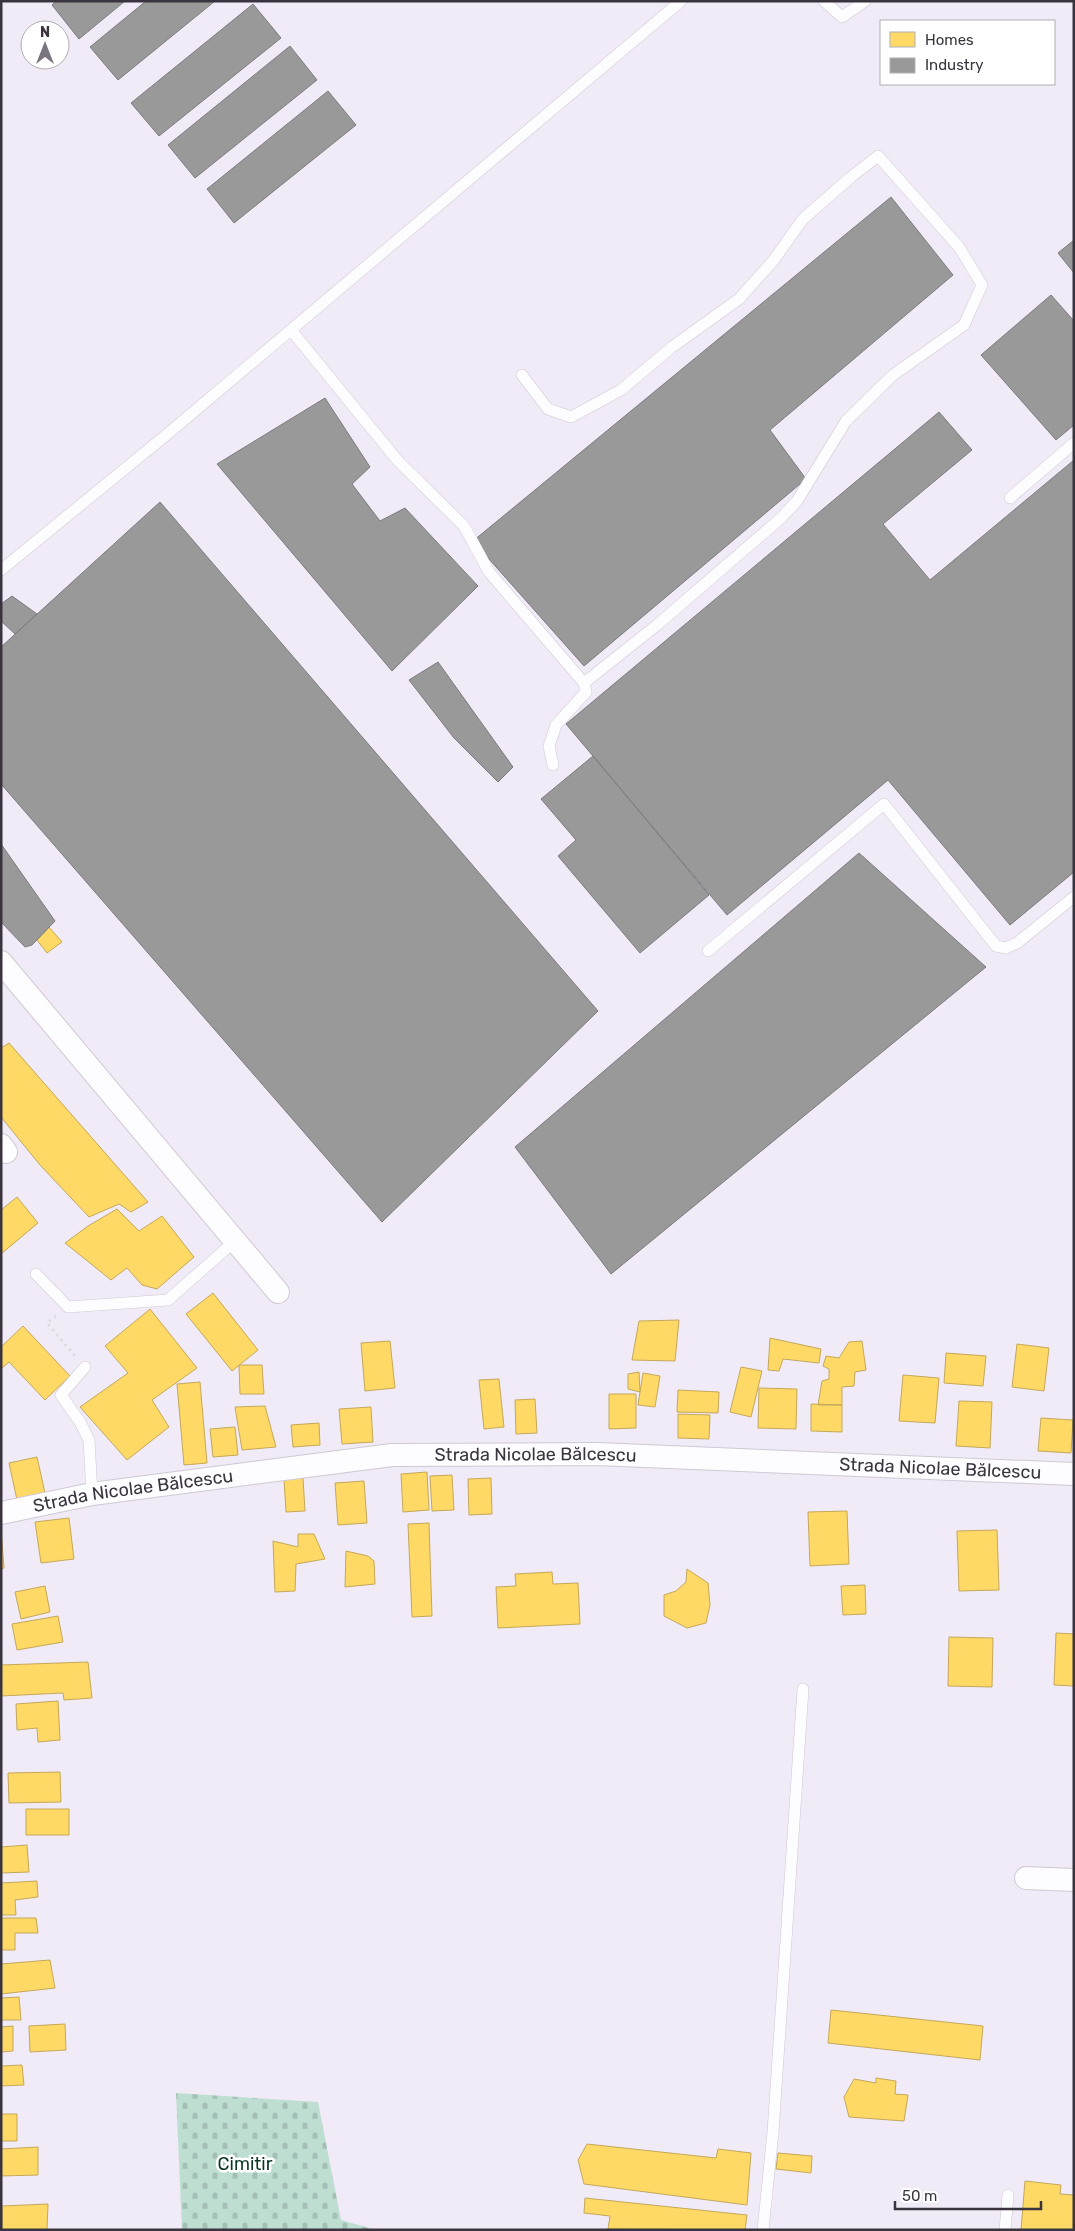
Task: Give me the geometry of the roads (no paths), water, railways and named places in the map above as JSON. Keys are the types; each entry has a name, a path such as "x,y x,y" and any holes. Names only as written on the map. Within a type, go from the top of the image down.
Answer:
{"street":[{"path":"1,962 278,1292"},
{"name":"Strada Nicolae Bălcescu","path":"1,1514 92,1494 392,1455 597,1454 1074,1474"},
{"path":"1026,1878 1074,1880"}],"lane":[{"path":"1,570 291,330 681,1"},
{"path":"824,1 842,17 865,1"},
{"path":"522,376 548,409 571,417 621,390 672,346 738,299 773,260 803,219 851,176 878,156 958,247 982,285 964,325 893,375 846,421 797,501 781,518 657,625 584,683"},
{"path":"291,330 398,461 464,526 489,572 584,683 586,692 556,725 549,746 553,765"},
{"path":"1010,498 1074,443"},
{"path":"708,951 884,804 996,946 1006,948 1017,943 1074,897"},
{"path":"36,1274 68,1306 168,1300 235,1241"},
{"path":"85,1367 61,1396 80,1422 89,1440 92,1494"},
{"path":"763,2230 773,2132 803,1689"},
{"path":"1005,2230 1008,2195"}],"park label":[{"name":"Cimitir","path":"245,2164"}]}
